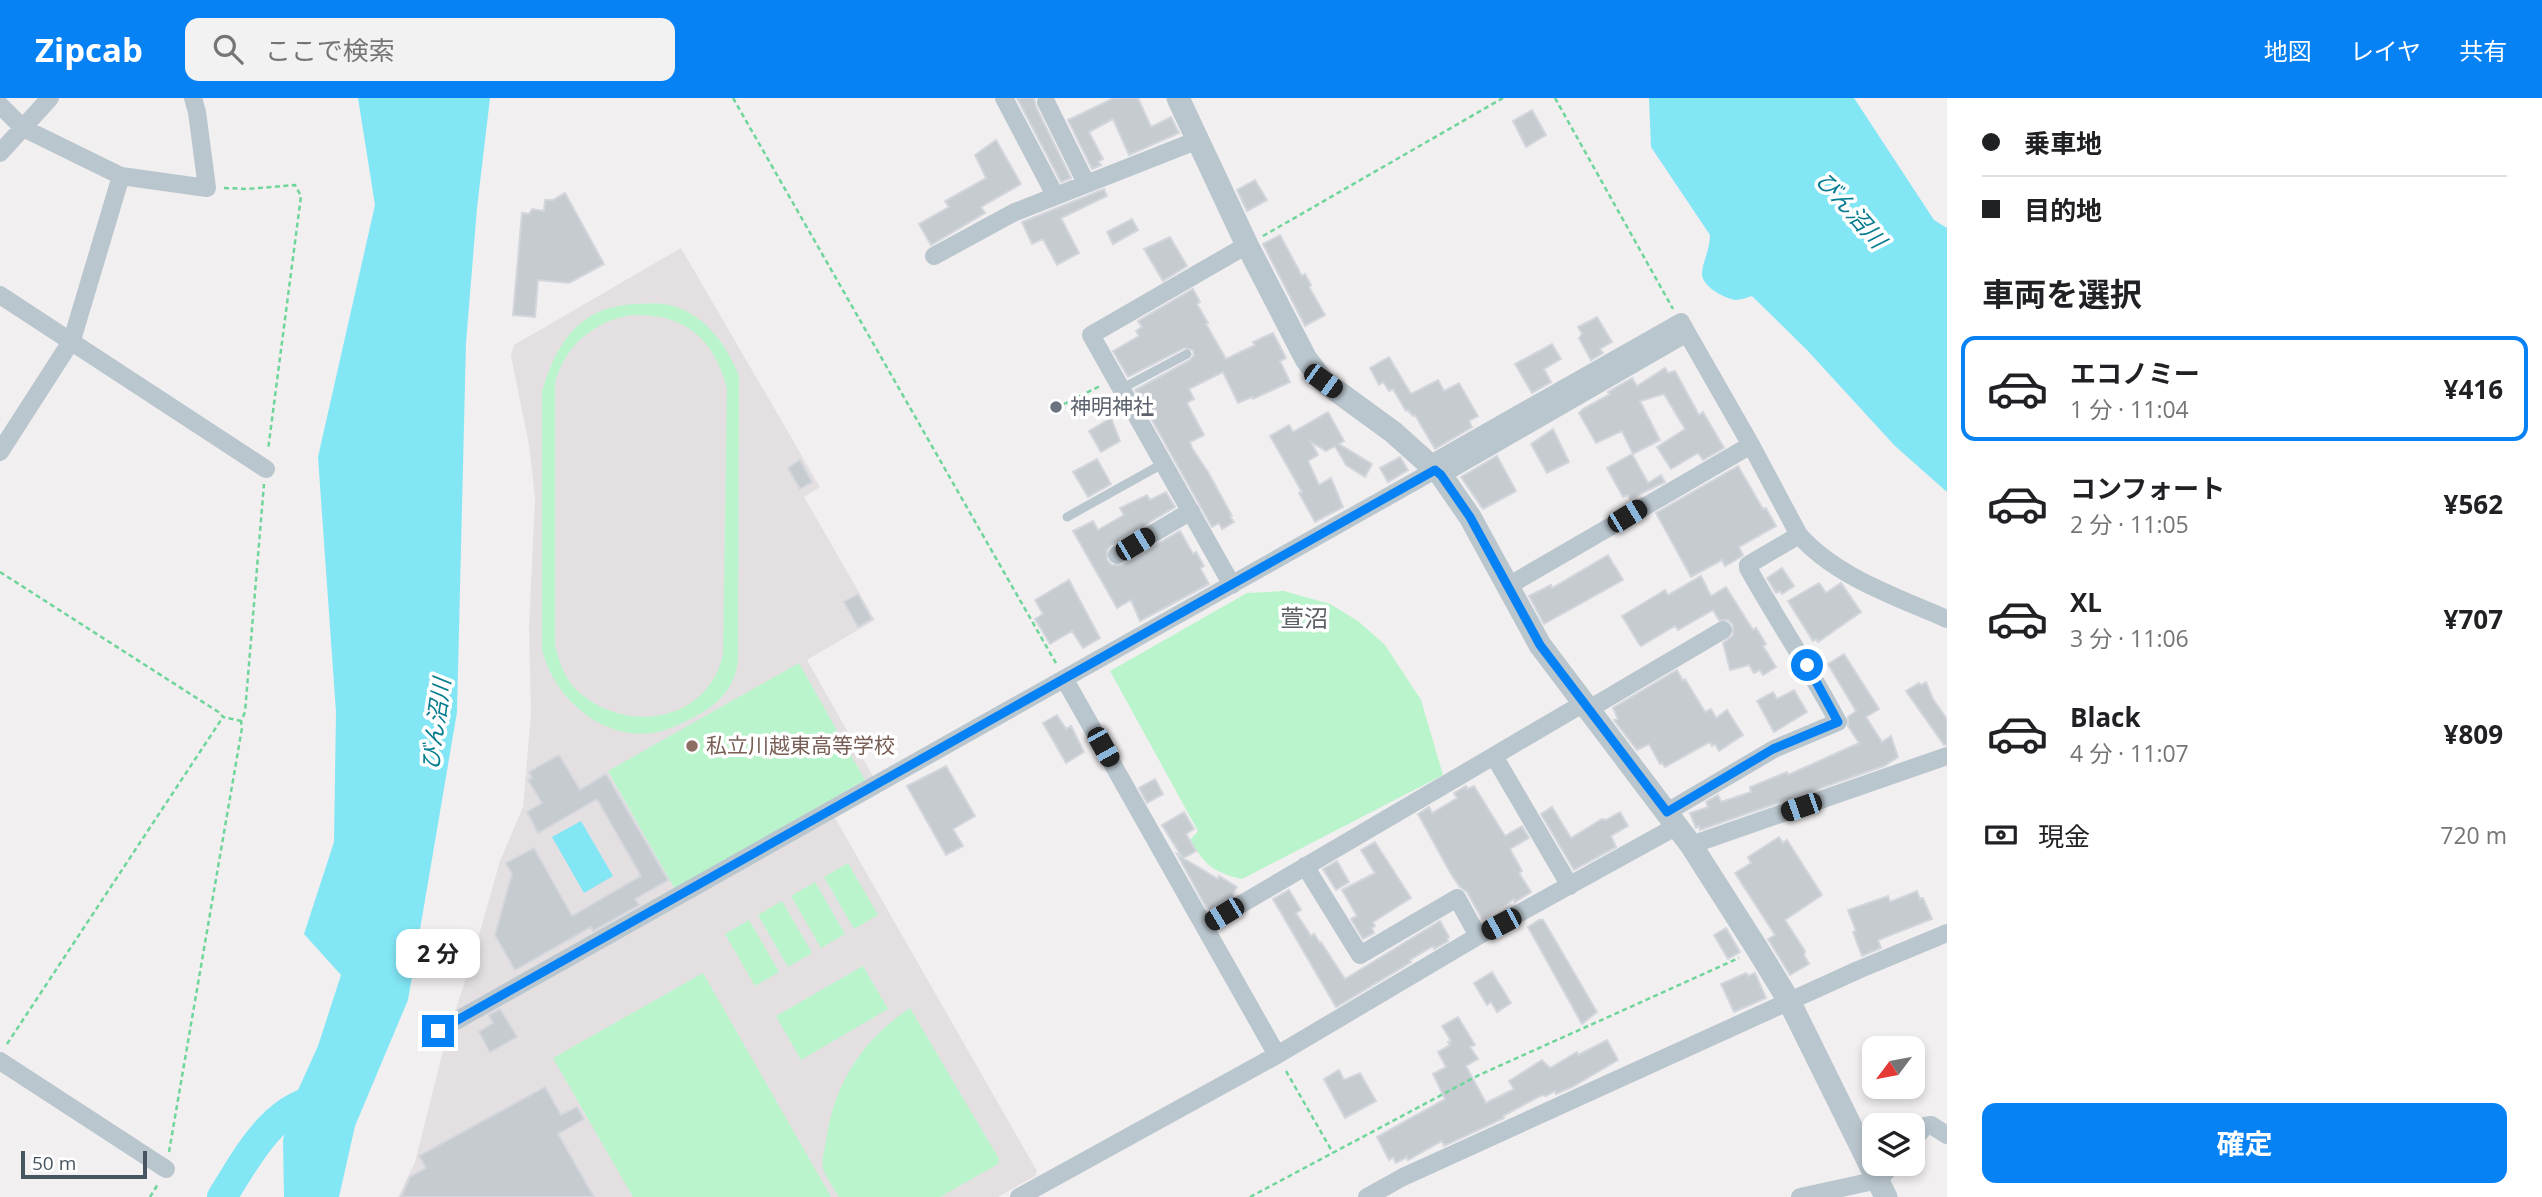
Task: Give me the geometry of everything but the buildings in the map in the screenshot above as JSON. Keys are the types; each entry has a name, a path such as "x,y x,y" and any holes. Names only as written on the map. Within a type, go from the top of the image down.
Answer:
{"street":[{"path":"0,153 50,98"},
{"path":"0,105 23,128 121,176 207,188 193,98"},
{"path":"1004,98 1055,195"},
{"path":"1178,98 1247,245 1313,370 1323,381 1393,432 1435,470 1470,517 1540,645 1691,845 1758,950 1789,1001 1886,1180 1800,1197"},
{"path":"1046,102 1086,183"},
{"path":"934,256 995,222 1055,195 1198,140"},
{"path":"0,452 72,340 121,176"},
{"path":"1232,585 1091,335 1247,245"},
{"path":"0,295 266,468"},
{"path":"438,1031 1065,680 1684,328 1799,536 1813,551 1848,573 1947,619"},
{"path":"1508,586 1751,445"},
{"path":"1117,555 1191,511"},
{"path":"1019,1197 1277,1055 1478,936 1570,886 1773,749 1838,722 1748,568 1748,565 1799,536"},
{"path":"1204,926 1494,756 1723,630"},
{"path":"1065,680 1277,1055"},
{"path":"1494,756 1570,886"},
{"path":"1691,845 1947,756"},
{"path":"1306,866 1360,955 1457,898 1478,936"},
{"path":"1367,1197 1403,1177 1789,1001 1947,933"},
{"path":"0,1061 166,1169"},
{"path":"1925,1126 1931,1125 1947,1135"}],"lane":[{"path":"1118,384 1187,354"},
{"path":"1068,517 1164,463"}],"path":[{"path":"733,98 1065,680"},
{"path":"1247,245 1503,98"},
{"path":"1555,98 1684,328"},
{"path":"166,1169 241,722 245,712 266,468 301,196 295,185 247,189 207,188"},
{"path":"1064,404 1118,384"},
{"path":"0,572 223,717 241,722"},
{"path":"8,1043 223,717"},
{"path":"1250,1197 1477,1076 1758,950"},
{"path":"1277,1055 1333,1153"}],"shaded area":[{"name":"私立川越東高等学校","path":"681,248 820,487 804,497 875,620 807,660 874,778 827,804 1037,1171 1035,1176 998,1197 398,1197 415,1162 446,1039 500,861 523,807 531,714 529,627 535,498 529,445 511,356 514,345"}],"green space":[{"path":"634,304 668,305 696,317 722,343 739,376 736,670 730,686 713,705 681,723 653,733 615,730 582,712 568,699 557,683 542,649 542,392 555,358 573,331 584,320 598,312","holes":["632,315 650,316 681,324 705,342 714,355 727,388 723,654 715,677 702,694 684,707 643,717 621,714 599,706 580,693 567,677 555,646 555,383 566,357 574,346 594,329 618,318"]},
{"path":"1284,591 1330,604 1358,621 1385,645 1421,700 1443,775 1242,879 1211,867 1190,840 1198,831 1110,671 1247,593"},
{"path":"799,663 865,780 675,889 608,771"},
{"path":"848,863 878,915 854,929 824,877"},
{"path":"815,882 845,934 821,948 791,896"},
{"path":"782,901 812,953 788,967 758,915"},
{"path":"749,920 779,972 755,986 725,934"},
{"path":"863,966 888,1009 801,1060 776,1016"},
{"path":"703,973 831,1197 633,1197 553,1058"},
{"path":"910,1008 999,1159 998,1164 940,1197 839,1197 826,1175 823,1155 830,1120 843,1082 864,1049"}],"water":[{"path":"358,98 490,98 477,208 466,343 457,712 408,1000 355,1126 339,1197 284,1197 283,1141 289,1110 318,1046 341,975 304,934 334,842 336,712 318,457 375,205"},
{"path":"1649,98 1854,98 1934,220 1947,228 1947,492 1895,446 1807,350 1752,296 1731,299 1705,283 1702,273 1710,235 1651,147"},
{"path":"581,821 613,876 584,893 552,837"}],"waterway":[{"name":"びん沼川","path":"222,1197 252,1150 277,1121 308,1102 326,1099"}],"place":[{"name":"神明神社","path":"1056,407"},
{"name":"私立川越東高等学校","path":"692,746"}],"district":[{"name":"萱沼","path":"1304,619"}],"route":[{"path":"438,1031 1435,470 1470,517 1540,645 1667,812 1773,749 1838,722 1807,665"}]}
